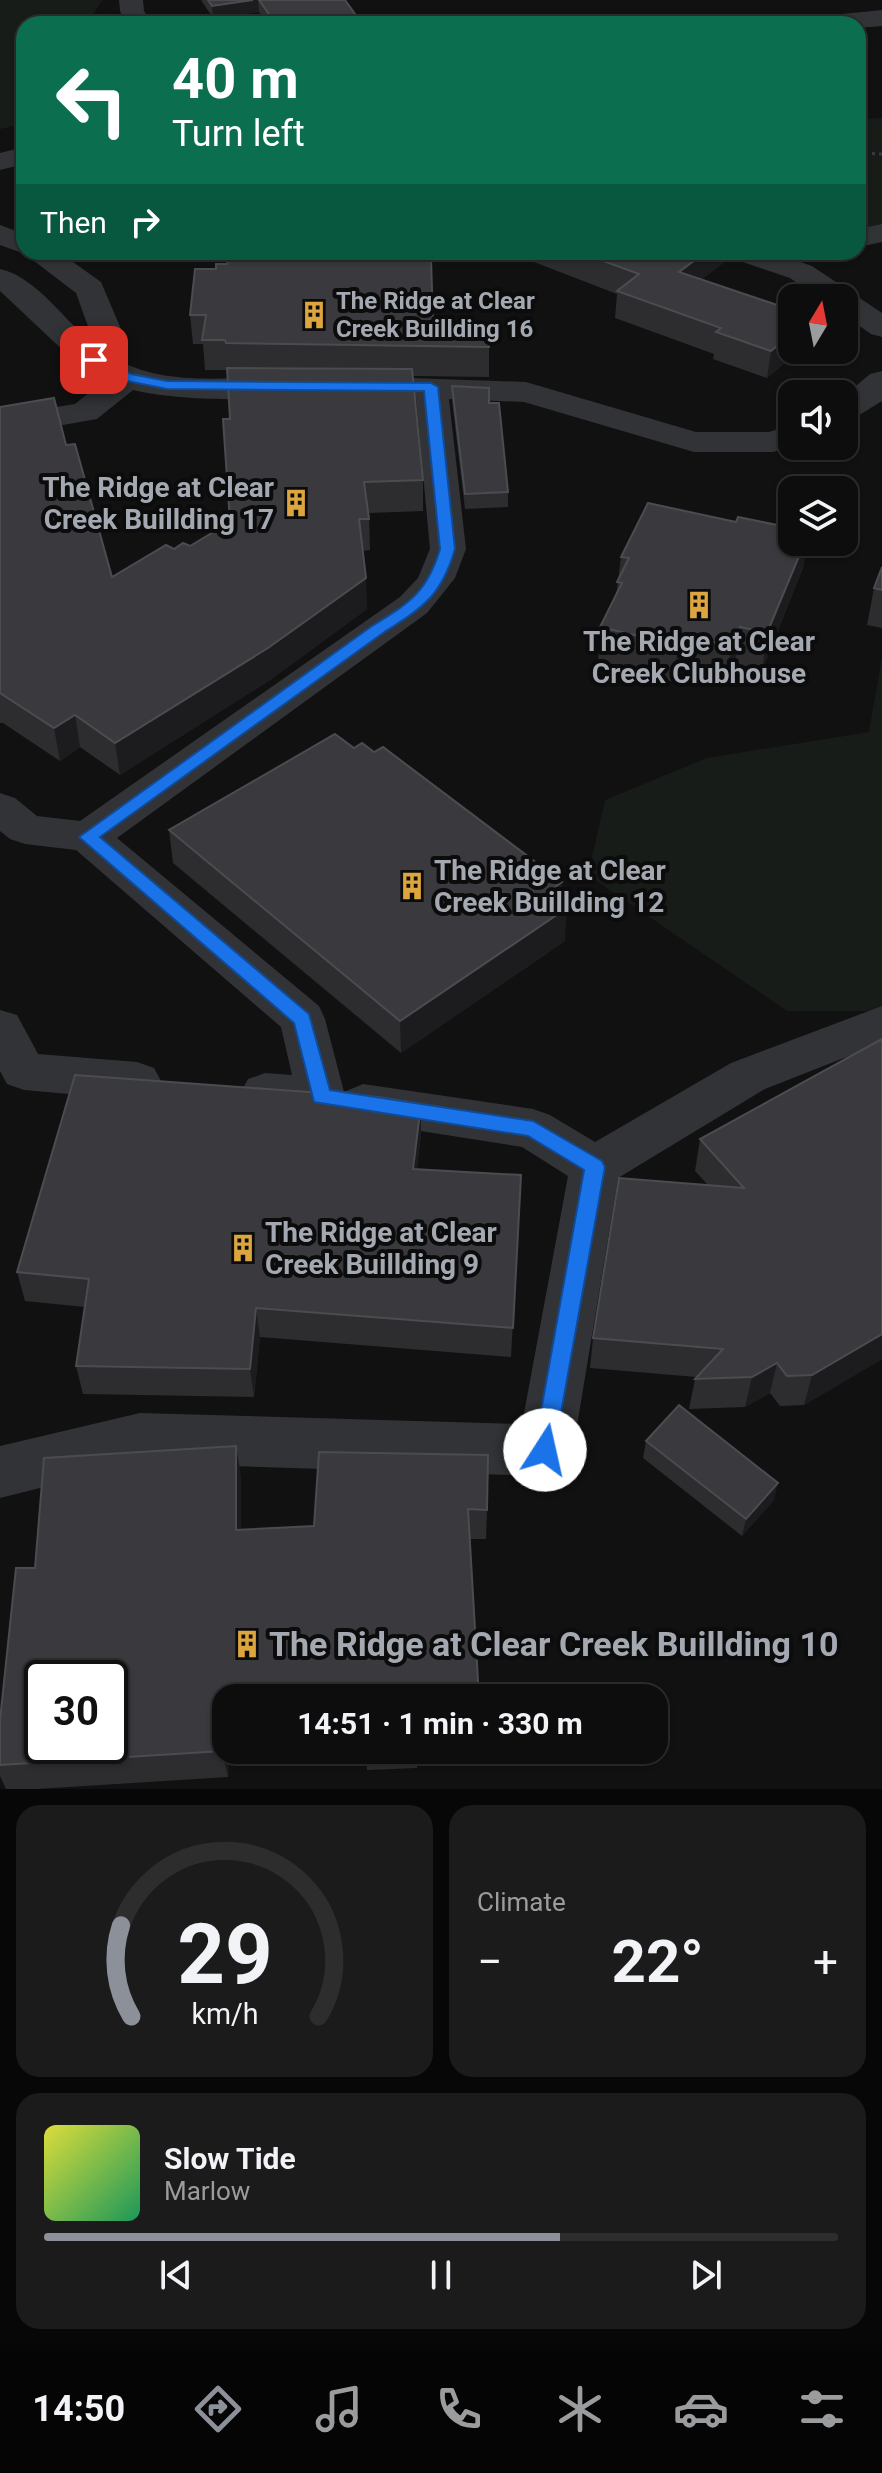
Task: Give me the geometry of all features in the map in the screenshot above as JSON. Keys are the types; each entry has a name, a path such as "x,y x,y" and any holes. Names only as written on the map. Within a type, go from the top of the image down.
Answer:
{"street":[{"path":"50,260 90,289 105,329 94,360"},
{"path":"813,262 830,284"},
{"path":"0,278 15,287 94,360 127,378 167,385 431,387 526,392 694,442 778,440"},
{"path":"858,311 882,327"},
{"path":"0,426 85,412 127,378"},
{"path":"858,401 882,381"},
{"path":"88,837 377,629 421,602 441,572 448,549 431,387"},
{"path":"0,808 25,829 88,837 302,1019 321,1096"},
{"path":"0,1472 140,1438 545,1450 595,1167 748,1076 882,1024"},
{"path":"0,1028 24,1071 181,1085"},
{"path":"228,1088 321,1096 533,1129 595,1167"}],"shaded area":[{"path":"0,0 102,0 92,16 16,16 16,126 0,129"},
{"path":"882,118 882,233 866,232 866,119"},
{"path":"882,657 882,1011 787,1011 588,875 605,800 707,758 869,732"}],"building":[{"path":"208,0 253,0 212,6"},
{"path":"259,0 345,0 356,16 270,16"},
{"path":"431,260 433,324 489,324 489,347 226,343 225,340 202,340 206,315 190,315 195,269 216,269 216,264 227,264 228,261"},
{"path":"601,260 695,260 679,272 778,305 778,345 771,351 716,332 721,328 617,291 639,274"},
{"path":"227,368 412,369 423,480 364,482 369,519 359,519 366,578 268,648 115,743 75,715 54,728 0,693 0,407 54,398 66,445 75,444 112,577 166,545 174,549 183,543 190,546 230,522 223,419 230,419"},
{"path":"452,386 489,388 489,403 499,403 508,492 465,494"},
{"name":"The Ridge at Clear Creek Clubhouse","path":"648,503 736,522 738,517 778,525 778,556 799,556 767,633 740,627 731,646 683,635 678,645 600,627 622,583 617,582 629,558 621,557"},
{"path":"882,567 882,590 874,588"},
{"path":"335,734 354,748 362,743 374,752 383,747 562,882 547,893 567,908 400,1021 169,830"},
{"path":"882,1039 882,1334 812,1375 787,1376 777,1363 752,1377 695,1379 723,1349 593,1338 619,1178 744,1188 700,1139"},
{"path":"75,1075 378,1097 421,1104 413,1169 521,1175 513,1328 256,1308 250,1369 76,1366 89,1279 17,1272"},
{"path":"679,1405 778,1483 746,1519 646,1441"},
{"path":"236,1446 236,1530 314,1526 319,1452 488,1455 487,1510 468,1509 478,1684 212,1684 212,1752 128,1757 128,1660 24,1660 24,1763 0,1765 0,1720 16,1568 35,1568 44,1458"}],"place":[{"name":"The Ridge at Clear Creek Buillding 16","path":"314,315"},
{"name":"The Ridge at Clear Creek Buillding 17","path":"296,503"},
{"name":"The Ridge at Clear Creek Clubhouse","path":"699,605"},
{"name":"The Ridge at Clear Creek Buillding 12","path":"412,886"},
{"name":"The Ridge at Clear Creek Buillding 9","path":"243,1248"},
{"name":"The Ridge at Clear Creek Buillding 10","path":"247,1644"}],"route":[{"path":"94,360 127,378 167,385 431,387 448,549 441,572 421,602 377,629 88,837 302,1019 321,1096 533,1129 595,1167 545,1450"}]}
